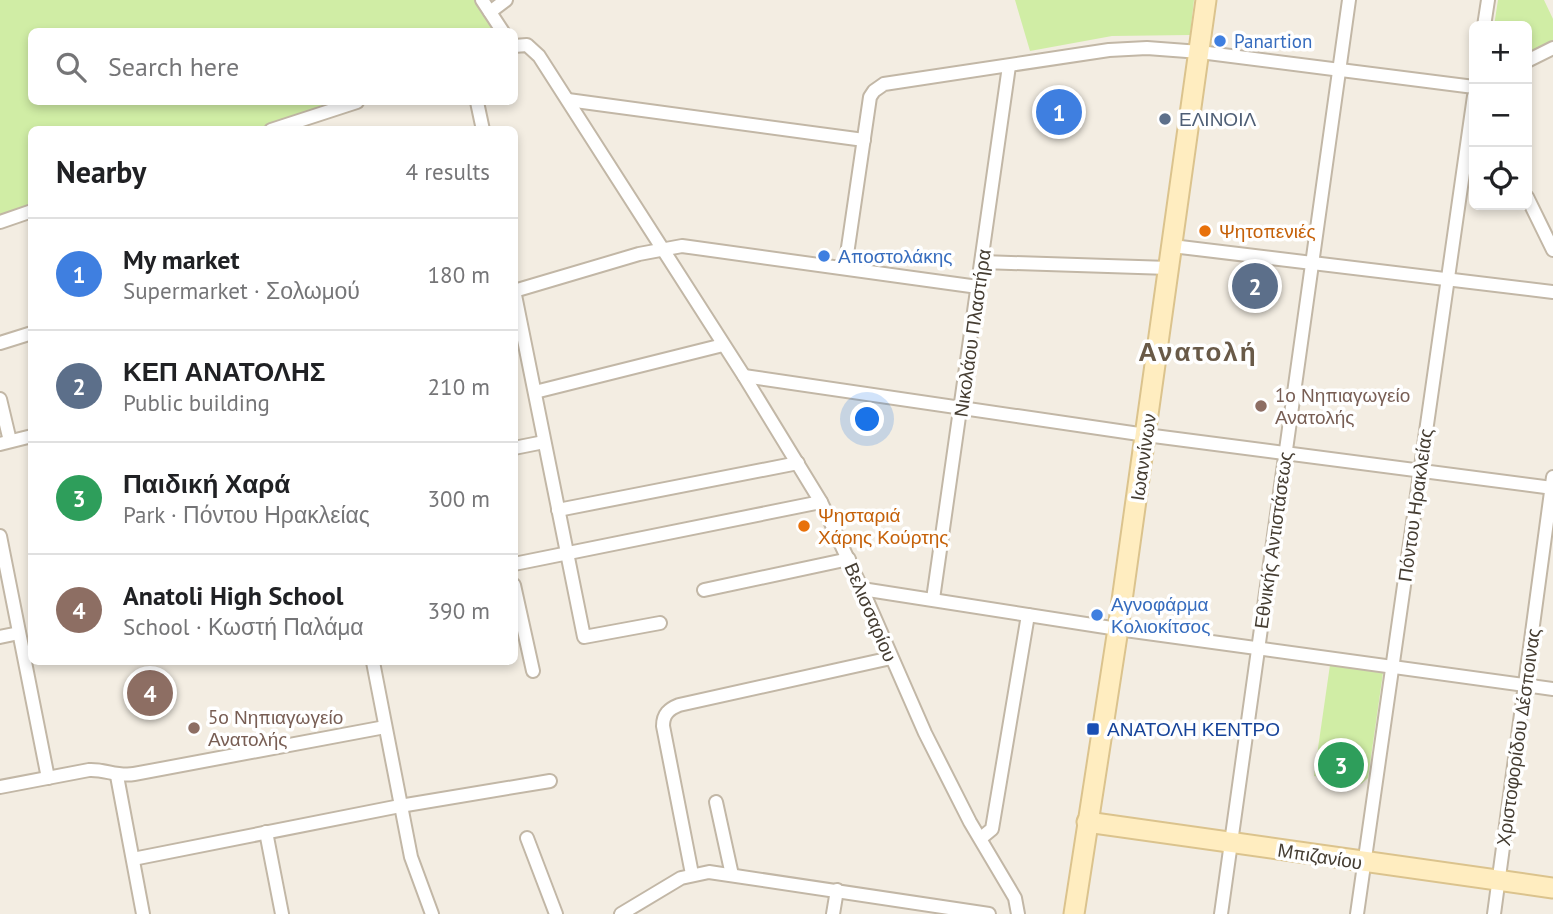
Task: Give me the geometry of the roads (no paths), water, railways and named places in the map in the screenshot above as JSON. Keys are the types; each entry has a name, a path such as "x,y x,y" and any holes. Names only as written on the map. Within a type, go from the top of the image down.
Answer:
{"main road":[{"name":"Ιωαννίνων","path":"1074,914 1118,629 1206,0"},
{"name":"Μπιζανίου","path":"1087,822 1553,888"}],"street":[{"path":"482,0 500,28"},
{"path":"490,12 506,0"},
{"name":"Εθνικής Αντιστάσεως","path":"1221,914 1349,0"},
{"path":"1486,21 1488,0"},
{"name":"Βελισσαρίου","path":"518,45 524,44 534,50 568,100 821,502 849,559 925,733 1015,898 1018,914"},
{"path":"1532,58 1553,48"},
{"path":"845,268 870,97 879,87 888,83 1120,49 1200,51 1469,86"},
{"name":"Νικολάου Πλαστήρα","path":"933,599 1009,66"},
{"path":"568,100 864,141"},
{"path":"283,126 348,105"},
{"path":"478,105 482,126"},
{"name":"Πόντου Ηρακλείας","path":"1356,914 1469,138"},
{"path":"1532,204 1548,226 1553,250"},
{"path":"0,222 28,212"},
{"path":"518,290 661,248 694,246 978,287"},
{"path":"1172,246 1553,292"},
{"path":"982,262 1169,268"},
{"path":"518,306 584,637 660,623"},
{"path":"0,343 28,334"},
{"path":"535,392 723,345"},
{"path":"744,376 1146,435 1420,471 1552,484"},
{"path":"0,399 5,442 28,437"},
{"path":"518,447 544,442"},
{"path":"558,510 798,463"},
{"name":"Χριστοφορίδου Δέσποινας","path":"1494,914 1552,484"},
{"path":"518,563 821,502"},
{"path":"0,536 48,778"},
{"path":"704,590 849,559"},
{"path":"862,589 1118,629 1553,690"},
{"path":"518,603 533,671"},
{"path":"981,838 992,829 1028,615"},
{"path":"0,637 19,633"},
{"path":"692,874 663,726 669,709 891,658"},
{"path":"374,665 411,857 432,914"},
{"path":"0,787 98,770 117,776 385,727"},
{"path":"117,776 143,914"},
{"path":"133,859 400,806 550,781"},
{"path":"716,802 732,875"},
{"path":"266,832 282,914"},
{"path":"527,838 556,914"},
{"path":"627,912 674,882 692,874 709,872 837,890 920,909 989,914"},
{"path":"833,914 837,890"}],"place":[{"name":"Panartion","path":"1220,41"},
{"name":"My market","path":"1059,112"},
{"name":"ΕΛΙΝΟΙΛ","path":"1165,119"},
{"name":"Ψητοπενιές","path":"1205,231"},
{"name":"Αποστολάκης","path":"824,256"},
{"name":"ΚΕΠ ΑΝΑΤΟΛΗΣ","path":"1255,286"},
{"name":"1ο Νηπιαγωγείο Ανατολής","path":"1261,406"},
{"name":"Ψησταριά Χάρης Κούρτης","path":"804,526"},
{"name":"Αγνοφάρμα Κολιοκίτσος","path":"1097,615"},
{"name":"Anatoli High School","path":"150,693"},
{"name":"5ο Νηπιαγωγείο Ανατολής","path":"194,728"},
{"name":"ΑΝΑΤΟΛΗ ΚΕΝΤΡΟ","path":"1093,729"},
{"name":"Παιδική Χαρά","path":"1341,765"}],"district":[{"name":"Ανατολή","path":"1198,352"}]}
